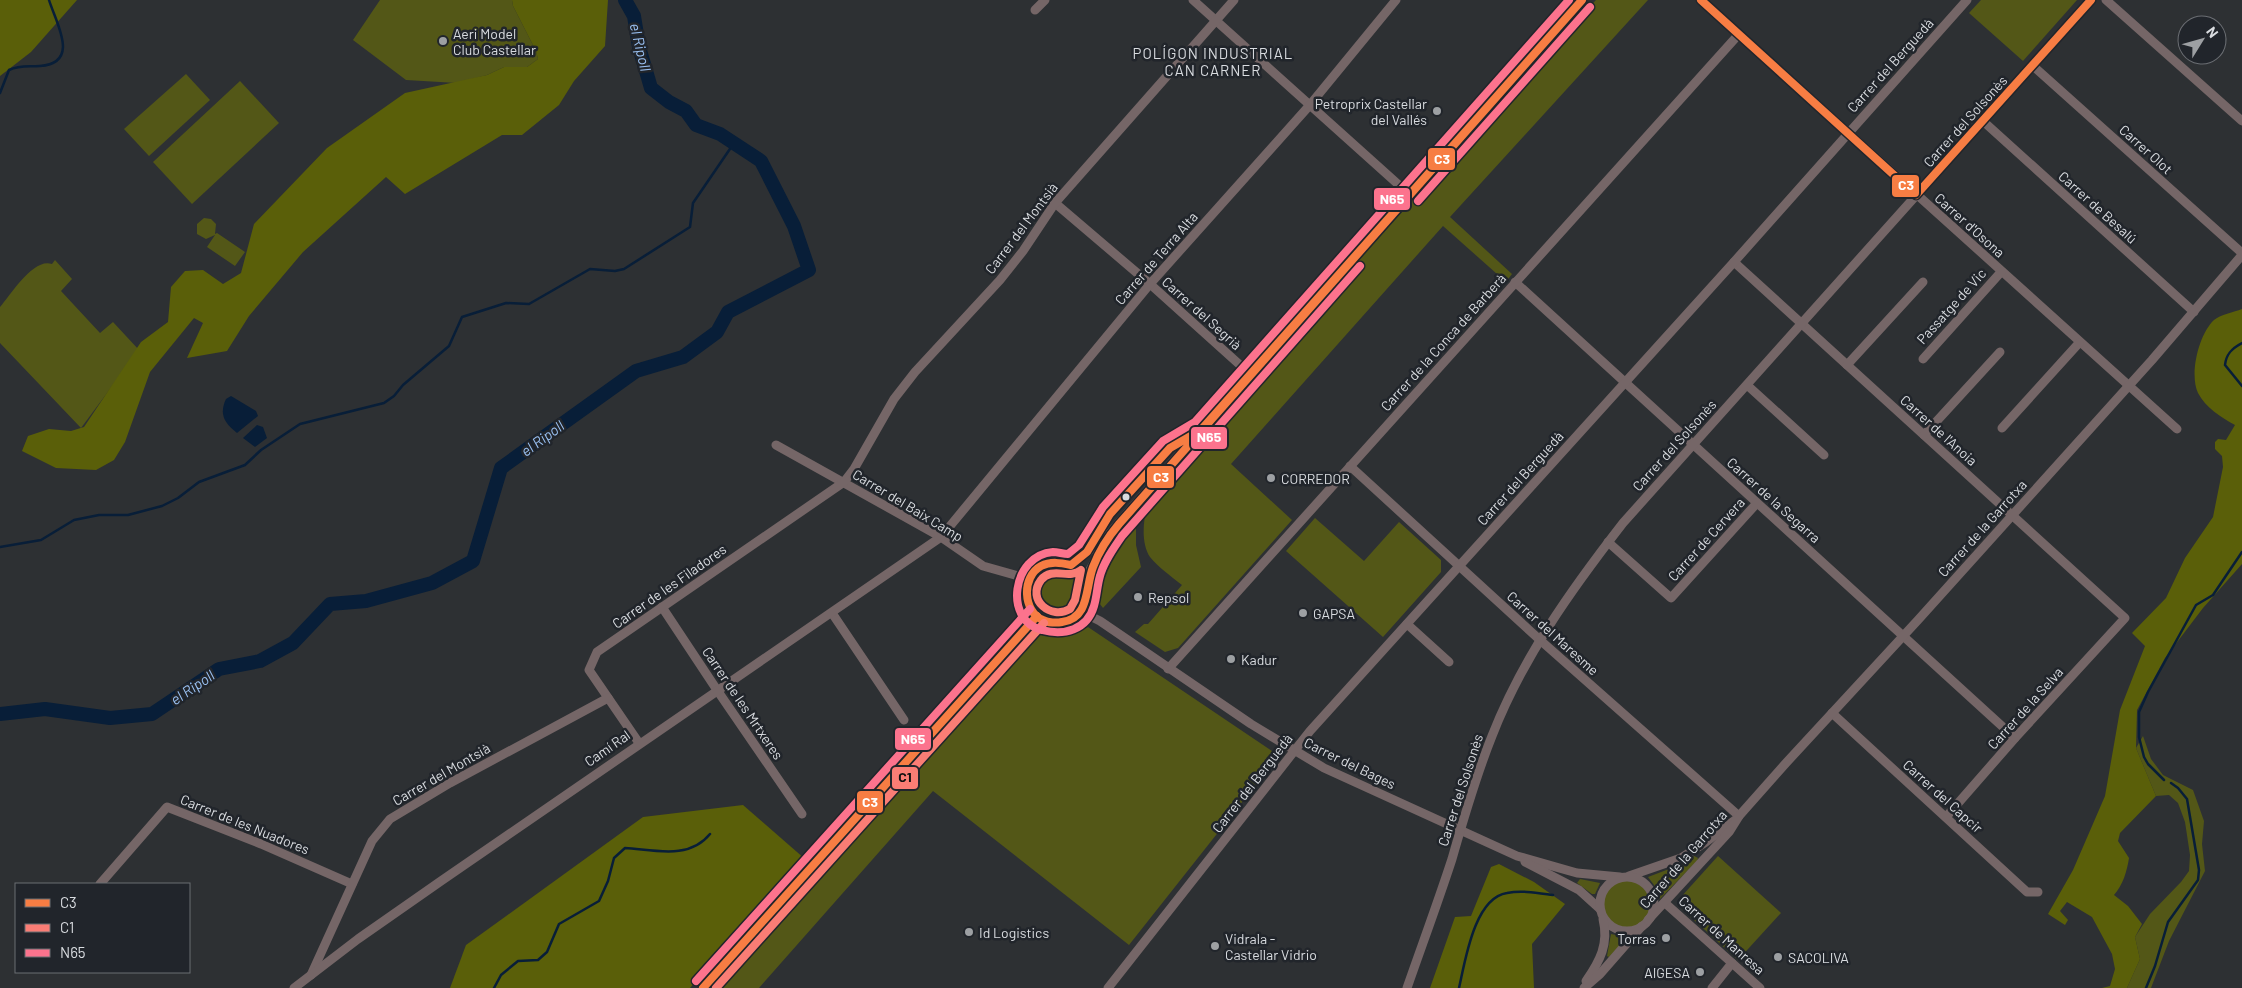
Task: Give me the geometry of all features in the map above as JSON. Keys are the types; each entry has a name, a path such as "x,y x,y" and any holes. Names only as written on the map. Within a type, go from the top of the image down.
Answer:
{"street":[{"path":"1036,10 1045,0"},
{"path":"1193,0 1410,195"},
{"name":"Carrer del Montsià","path":"844,482 894,399 972,309 1000,280 1022,252 1055,203 1234,0"},
{"name":"Carrer de Terra Alta","path":"940,537 1150,284 1309,106 1396,0"},
{"path":"1071,565 1111,533 1582,0"},
{"name":"Carrer d'Osona","path":"1701,0 2177,430"},
{"name":"Carrer del Berguedà","path":"1108,988 1294,751 1967,0"},
{"name":"Carrer del Solsonès","path":"1407,988 1492,735 1540,640 1578,582 1622,523 1916,195 1984,122 2091,0"},
{"path":"2106,0 2242,121"},
{"name":"Carrer de la Conca de Barberà","path":"1168,669 1739,34"},
{"name":"Carrer Olot","path":"2032,66 2242,254"},
{"name":"Carrer de Besalú","path":"1984,122 2194,312"},
{"name":"Carrer del Segrià","path":"1055,203 1150,284 1240,365"},
{"name":"Carrer de la Garrotxa","path":"1583,988 1600,974 1729,832 1739,816 1904,636 2128,386 2194,312 2242,254"},
{"name":"Carrer de l'Anoia","path":"1734,262 2125,618"},
{"name":"Passatge de Vic","path":"1923,359 2001,272"},
{"name":"Carrer de la Segarra","path":"1515,282 2015,738"},
{"path":"1847,365 1922,282"},
{"path":"2002,428 2079,343"},
{"path":"1924,435 2000,352"},
{"path":"1747,385 1824,454"},
{"name":"Carrer del Baix Camp","path":"776,445 940,537 983,566 1022,577 1027,583"},
{"name":"Carrer del Maresme","path":"1350,466 1540,640 1739,816"},
{"name":"Carrer de les Filadores","path":"639,743 590,670 597,652 844,482"},
{"name":"Carrer de Cervera","path":"1608,542 1671,598 1757,503"},
{"path":"1087,586 1091,568 1111,533"},
{"name":"Camí Ral","path":"294,988 373,929 639,743 832,613 940,537"},
{"path":"1054,562 1071,565 1084,578 1087,586 1088,595 1082,612 1065,623 1045,622 1037,616 1027,601 1027,583 1037,568 1045,564 1054,562"},
{"name":"Carrer de les Mrtxeres","path":"662,607 802,814"},
{"name":"Carrer del Bages","path":"1082,612 1100,621 1168,669 1294,751 1324,768 1517,856 1577,874 1623,877"},
{"path":"832,613 904,720"},
{"path":"703,988 1037,616"},
{"name":"Carrer de la Selva","path":"1946,818 2015,738 2125,618"},
{"path":"1407,624 1449,662"},
{"name":"Carrer del Montsià","path":"311,976 372,841 390,820 469,773 608,698"},
{"name":"Carrer del Capcir","path":"1832,713 2028,892 2038,892"},
{"name":"Carrer de les Nuadores","path":"101,883 167,807 261,844 352,884"},
{"name":"Carrer de la Garrotxa","path":"1623,877 1665,865 1688,854 1739,816"},
{"name":"Carrer del Bages","path":"1517,856 1529,865 1579,890 1601,913"},
{"path":"1623,877 1640,880 1651,891 1654,906 1645,923 1636,929 1621,930 1614,928 1601,913 1601,895 1604,889 1613,880 1623,877"},
{"name":"Carrer de Manresa","path":"1665,903 1760,988"},
{"name":"Carrer de la Garrotxa","path":"1583,988 1604,951 1606,930 1601,913"},
{"path":"1712,988 1732,963"}],"green space":[{"name":"Aeri Model Club Castellar","path":"380,0 512,0 513,6 536,51 538,59 527,67 504,67 487,75 457,83 406,80 353,40"},
{"path":"1596,0 1648,0 1450,217 1512,274 1506,282 1443,226 1231,464 1292,520 1178,648 1165,652 1135,632 1144,624 1148,624 1182,585 1150,557 1147,550 1144,525 1152,493 1410,203"},
{"path":"1981,0 2077,0 2023,61 1969,13"},
{"path":"186,74 210,100 149,156 124,129"},
{"path":"240,81 279,123 192,204 153,162"},
{"path":"204,218 211,219 216,224 215,234 217,233 245,252 235,266 207,247 215,235 206,239 197,234 197,224"},
{"path":"55,260 72,279 61,291 100,333 113,322 139,350 81,428 0,343 0,307 31,271 45,263 52,264"},
{"path":"1315,518 1364,561 1399,522 1441,560 1441,572 1383,637 1286,551"},
{"path":"1136,519 1136,545 1141,567 1103,608 1096,595 1094,583 1097,571 1102,559 1110,548"},
{"path":"1054,570 1062,570 1071,574 1077,580 1081,593 1077,606 1071,612 1062,616 1054,616 1045,612 1039,606 1035,597 1035,589 1039,580 1045,574"},
{"path":"1088,627 1272,751 1273,763 1129,945 933,791 759,988 713,988 989,678 1037,636 1051,631 1072,629 1075,633"},
{"path":"2143,736 2151,759 2163,775 2193,790 2204,821 2202,844 2205,871 2169,941 2151,988 2127,988 2140,959 2135,937 2150,914 2189,871 2190,855 2185,822 2178,803 2169,795 2156,796 2136,748"},
{"path":"1694,856 1698,858 1697,861 1660,899 1648,877 1677,866"},
{"path":"1718,856 1781,913 1738,960 1683,910 1681,897"},
{"path":"1580,879 1600,883 1595,894 1592,894 1577,883"},
{"path":"1622,880 1632,880 1644,887 1651,899 1651,909 1644,921 1632,928 1622,928 1614,924 1607,917 1603,909 1603,899 1607,891 1614,884"},
{"path":"1611,934 1625,937 1625,940 1609,957 1607,956"}],"shaded area":[{"path":"0,0 77,0 31,52 0,76"},
{"path":"512,0 608,0 605,46 574,81 559,105 522,135 502,135 405,194 386,177 303,252 249,316 227,351 187,358 203,323 194,318 150,372 125,442 114,460 96,470 56,468 22,451 28,436 49,429 71,431 84,427 141,342 168,322 171,287 185,271 203,270 223,284 241,273 254,224 327,148 405,93 487,75 504,67 527,67 538,59 536,51 513,6"},
{"path":"2242,309 2242,564 2203,608 2165,658 2137,710 2136,748 2156,796 2120,833 2118,841 2129,858 2124,878 2114,895 2128,906 2142,924 2135,937 2140,959 2127,988 2102,988 2110,986 2115,969 2112,954 2092,917 2067,902 2060,911 2068,920 2065,925 2048,914 2073,870 2105,796 2120,710 2145,646 2132,633 2166,598 2185,558 2213,517 2223,467 2222,456 2215,449 2215,442 2218,439 2226,440 2235,425 2214,412 2201,398 2195,385 2195,365 2200,344 2214,320"},
{"path":"743,805 805,859 690,988 450,988 466,945 643,817"},
{"path":"1499,864 1534,882 1565,904 1532,944 1534,988 1430,988 1455,917 1471,916 1491,867"}],"water":[{"path":"231,396 256,411 258,416 237,433 226,422 223,414 226,399"},
{"path":"257,425 263,427 267,438 255,447 243,438"}],"waterway":[{"path":"0,93 9,70 20,67 40,66 52,63 60,58 63,50 62,40 49,0"},
{"name":"el Ripoll","path":"0,714 45,709 110,718 152,714 219,669 260,661 293,643 330,604 366,601 432,583 473,561 501,468 636,371 683,357 717,332 728,312 809,270 794,226 761,161 720,134 696,125 686,111 669,102 651,88 639,47 634,16 625,0"},
{"path":"0,547 41,540 74,520 99,515 128,515 162,506 178,498 199,482 245,465 261,450 300,424 384,403 449,346 462,317 506,303 529,304 590,269 615,271 624,269 690,227 693,203 734,143"},
{"path":"2242,343 2230,352 2225,365 2242,386"},
{"path":"2164,780 2148,764 2144,757 2139,737 2139,712 2196,605 2213,595 2242,552"},
{"path":"2146,988 2155,966 2168,922 2198,880 2199,870 2187,799 2171,783"},
{"path":"494,988 501,975 518,961 538,960 547,952 559,924 599,901 608,881 614,858 625,848 660,851 682,850 702,842 710,834"},
{"path":"1459,988 1468,948 1479,918 1486,906 1496,897 1513,892 1553,895"}],"transit line":[{"name":"N65","path":"1360,266 1122,536 1104,565 1094,606 1086,621 1074,629 1058,632 1042,630 1030,624 1022,614 1018,602 1021,576 1028,564 1039,556 1053,552 1068,554 1079,545 1103,507 1163,441 1195,422 1569,0"},
{"name":"C3","path":"1582,0 1119,524 1104,544 1095,561 1085,601 1078,615 1058,623 1045,621 1036,616 1031,610 1027,594 1030,578 1035,571 1048,563 1071,565 1087,552 1110,514 1170,448 1201,430 1582,0"},
{"name":"C3","path":"1701,0 1916,195 2091,0"},
{"name":"N65","path":"1418,201 1590,7"},
{"name":"C1","path":"1081,570 1075,600 1070,609 1063,612 1055,612 1043,606 1037,595 1037,587 1045,576 1055,573 1071,574 1081,570"},
{"name":"N65","path":"696,981 1030,609"},
{"name":"C3","path":"703,988 1037,616"},
{"name":"C1","path":"716,988 1044,623"}],"place":[{"name":"Aeri Model Club Castellar","path":"443,41"},
{"name":"Petroprix Castellar del Vallés","path":"1437,111"},
{"name":"CORREDOR","path":"1271,478"},
{"name":"Repsol","path":"1138,597"},
{"name":"GAPSA","path":"1303,613"},
{"name":"Kadur","path":"1231,659"},
{"name":"Id Logistics","path":"969,932"},
{"name":"Torras","path":"1666,938"},
{"name":"Vidrala - Castellar Vidrio","path":"1215,946"},
{"name":"SACOLIVA","path":"1778,957"},
{"name":"AIGESA","path":"1700,972"}],"district":[{"name":"POLÍGON INDUSTRIAL CAN CARNER","path":"1213,62"}]}
